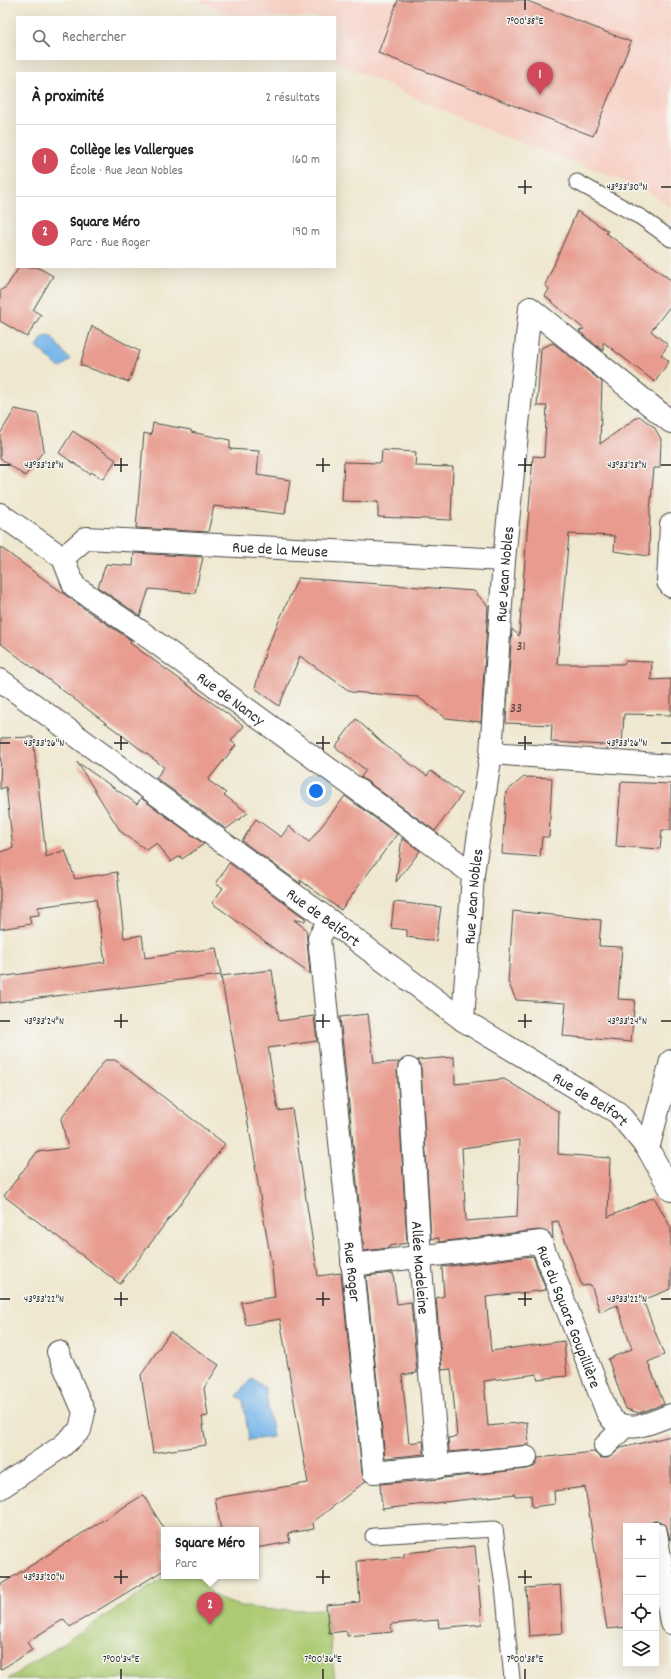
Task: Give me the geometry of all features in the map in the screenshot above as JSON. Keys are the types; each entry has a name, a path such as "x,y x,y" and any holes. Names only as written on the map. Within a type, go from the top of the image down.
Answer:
{"street":[{"name":"Rue Jean Nobles","path":"463,1020 473,874 491,753 504,560 530,308 671,422"},
{"path":"0,514 63,558"},
{"path":"671,525 668,582 671,586"},
{"name":"Rue de la Meuse","path":"63,558 86,538 504,560"},
{"name":"Rue de Nancy","path":"63,558 74,586 146,636 473,874"},
{"name":"Rue de Belfort","path":"0,680 330,920 463,1020 618,1113 648,1149 671,1190"},
{"path":"491,753 671,766"},
{"name":"Rue Roger","path":"330,920 319,938 374,1472 438,1467 526,1457"},
{"path":"648,1149 671,1061"},
{"name":"Allée Madeleine","path":"409,1069 420,1258 438,1467"},
{"name":"Rue du Square Goupillière","path":"352,1266 541,1242 607,1412 614,1421 624,1427"},
{"path":"0,1488 61,1447 80,1430 84,1412 58,1352"},
{"path":"605,1446 624,1427 638,1426 671,1415"},
{"path":"659,1551 671,1623"}],"lane":[{"path":"577,182 642,218 671,239"},
{"path":"373,1536 495,1529 503,1586 512,1679"}],"shaded area":[{"path":"199,0 671,0 671,208 643,188 487,130 332,60 336,60 336,16 235,16"}],"green space":[{"path":"162,1579 201,1579 209,1590 218,1598 247,1607 273,1610 326,1609 335,1679 8,1679"}],"water":[{"path":"50,335 70,360 60,368 37,347 42,338"},
{"path":"252,1378 265,1388 273,1437 249,1440 243,1400 237,1396"}],"building":[{"path":"398,0 525,0 631,42 593,136 378,53"},
{"path":"577,211 608,231 606,233 671,280 671,305 651,331 668,345 661,355 669,361 655,382 603,342 603,351 579,331 584,329 545,296 549,289 545,285"},
{"path":"18,268 39,268 53,276 33,310 41,315 27,337 0,321 0,291 7,286"},
{"path":"92,326 139,351 129,382 80,365"},
{"path":"553,343 602,382 600,444 639,416 654,427 661,439 660,468 654,468 650,511 649,556 614,551 615,536 569,534 557,664 624,664 625,661 652,662 651,680 671,679 671,715 624,714 622,746 551,742 552,725 506,723 512,629 519,636 533,456 544,457 547,406 537,406 541,348"},
{"path":"15,409 38,414 44,450 25,476 0,458 0,434"},
{"path":"153,423 191,430 191,432 230,440 230,449 259,451 257,475 290,480 285,514 214,506 208,532 136,528 144,433 151,435"},
{"path":"73,431 116,460 103,479 91,472 90,474 59,453"},
{"path":"382,450 416,452 415,466 453,467 451,520 378,517 378,502 342,501 344,462 381,463"},
{"path":"0,547 89,612 131,640 130,643 244,726 231,741 236,745 208,780 226,793 224,795 248,813 226,829 156,778 164,767 0,643"},
{"path":"134,553 203,557 195,593 149,589 140,616 98,587 106,564 133,566"},
{"path":"298,578 474,591 488,606 481,722 446,718 418,697 351,692 300,656 279,706 255,688 266,650"},
{"path":"356,719 386,746 427,776 431,771 462,794 435,831 361,777 366,770 335,747"},
{"path":"33,737 46,857 65,850 75,879 117,872 124,938 142,935 145,958 216,948 221,975 0,1003 0,977 105,962 96,899 38,907 39,915 29,916 31,924 0,929 0,852 13,848 6,787 0,789 1,738"},
{"path":"77,762 137,804 141,798 204,844 182,859 180,856 171,862 157,843 147,850 121,832"},
{"path":"524,777 552,778 549,837 542,837 540,857 502,854 506,792"},
{"path":"621,782 671,784 671,830 662,830 660,849 616,846"},
{"path":"345,796 397,834 341,910 300,880 301,884 242,841 256,819 281,837 289,826 309,842"},
{"path":"402,838 420,851 396,882"},
{"path":"229,863 305,918 305,921 294,920 306,929 310,974 212,903 223,888 216,884"},
{"path":"394,902 441,907 436,941 407,937 407,930 391,928"},
{"path":"513,911 601,920 599,946 622,947 618,999 635,1000 631,1042 563,1036 566,1003 516,1000 508,982"},
{"path":"272,970 279,1021 314,1016 317,1041 268,1048 278,1111 292,1109 318,1276 341,1273 362,1473 366,1481 313,1522 314,1529 288,1533 290,1542 259,1547 259,1527 220,1527 215,1498 308,1483 280,1319 246,1325 241,1302 275,1297 272,1268 255,1166 256,1167 221,976"},
{"path":"368,1014 374,1063 399,1062 397,1070 407,1243 389,1246 389,1248 364,1251 340,1017"},
{"path":"454,1057 455,1084 504,1079 559,1112 558,1154 610,1158 608,1217 654,1197 671,1228 671,1289 643,1300 664,1355 648,1362 664,1404 639,1413 626,1409 608,1359 632,1349 617,1305 600,1312 591,1285 582,1286 558,1221 552,1222 553,1239 549,1233 539,1230 439,1242 439,1238 431,1239 421,1068 417,1060","holes":["520,1140 517,1217 466,1221 462,1148"]},
{"path":"105,1060 115,1060 225,1144 120,1284 4,1196 37,1152 68,1148 61,1119"},
{"path":"533,1256 546,1290 486,1297 491,1351 564,1341 567,1376 537,1379 537,1374 484,1381 488,1426 527,1422 529,1445 449,1452 448,1438 457,1437 451,1369 442,1370 436,1298 444,1296 442,1267"},
{"path":"393,1273 397,1304 411,1302 417,1373 402,1375 409,1443 423,1441 424,1454 385,1458 366,1276"},
{"path":"170,1332 219,1365 204,1388 208,1416 202,1417 206,1445 153,1453 141,1375"},
{"path":"671,1436 671,1539 670,1540 666,1525 660,1521 654,1521 651,1523 623,1523 623,1627 607,1629 585,1487 554,1491 555,1504 532,1507 531,1495 515,1496 515,1494 382,1509 380,1484 527,1469 534,1467 538,1458 594,1452 601,1458 608,1458 621,1448"},
{"path":"143,1495 163,1527 161,1527 161,1572 70,1627 64,1619 27,1642 32,1650 0,1670 0,1585"},
{"path":"475,1546 482,1624 439,1628 438,1620 391,1624 392,1632 347,1636 347,1631 329,1633 326,1605 360,1602 357,1561 404,1557 404,1553"},
{"path":"560,1585 563,1633 529,1636 526,1588"}],"place":[{"name":"Collège les Vallergues","path":"540,95"},
{"name":"Square Méro","path":"210,1625"}]}
